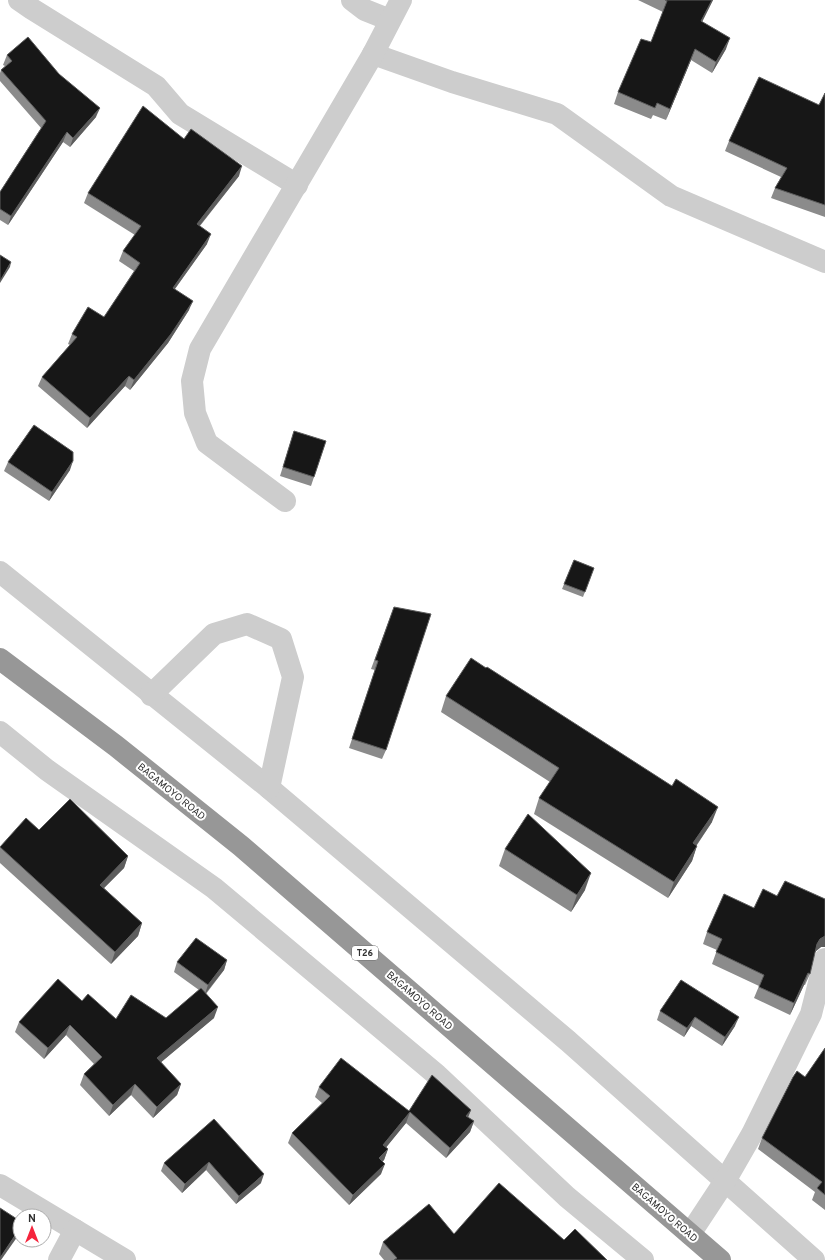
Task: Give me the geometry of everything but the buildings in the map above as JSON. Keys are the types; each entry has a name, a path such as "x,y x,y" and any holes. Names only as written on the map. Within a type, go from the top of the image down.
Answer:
{"highway":[{"name":"BAGAMOYO ROAD","path":"0,659 116,746 241,846 720,1260"}],"street":[{"path":"19,0 156,86 180,114 297,185"},
{"path":"352,0 365,10 390,20"},
{"path":"285,501 207,443 195,413 192,381 200,349 373,54 401,0"},
{"path":"373,54 452,82 557,114 671,196 825,262"},
{"path":"0,572 269,788 568,1041 814,1260"},
{"path":"151,694 214,634 247,624 281,639 293,677 269,788"},
{"path":"0,732 47,770 214,888 437,1075 567,1197 643,1260"},
{"path":"690,1234 725,1181 752,1134 812,1014 825,959"},
{"path":"0,1185 125,1260"},
{"path":"59,1260 75,1230"}]}
